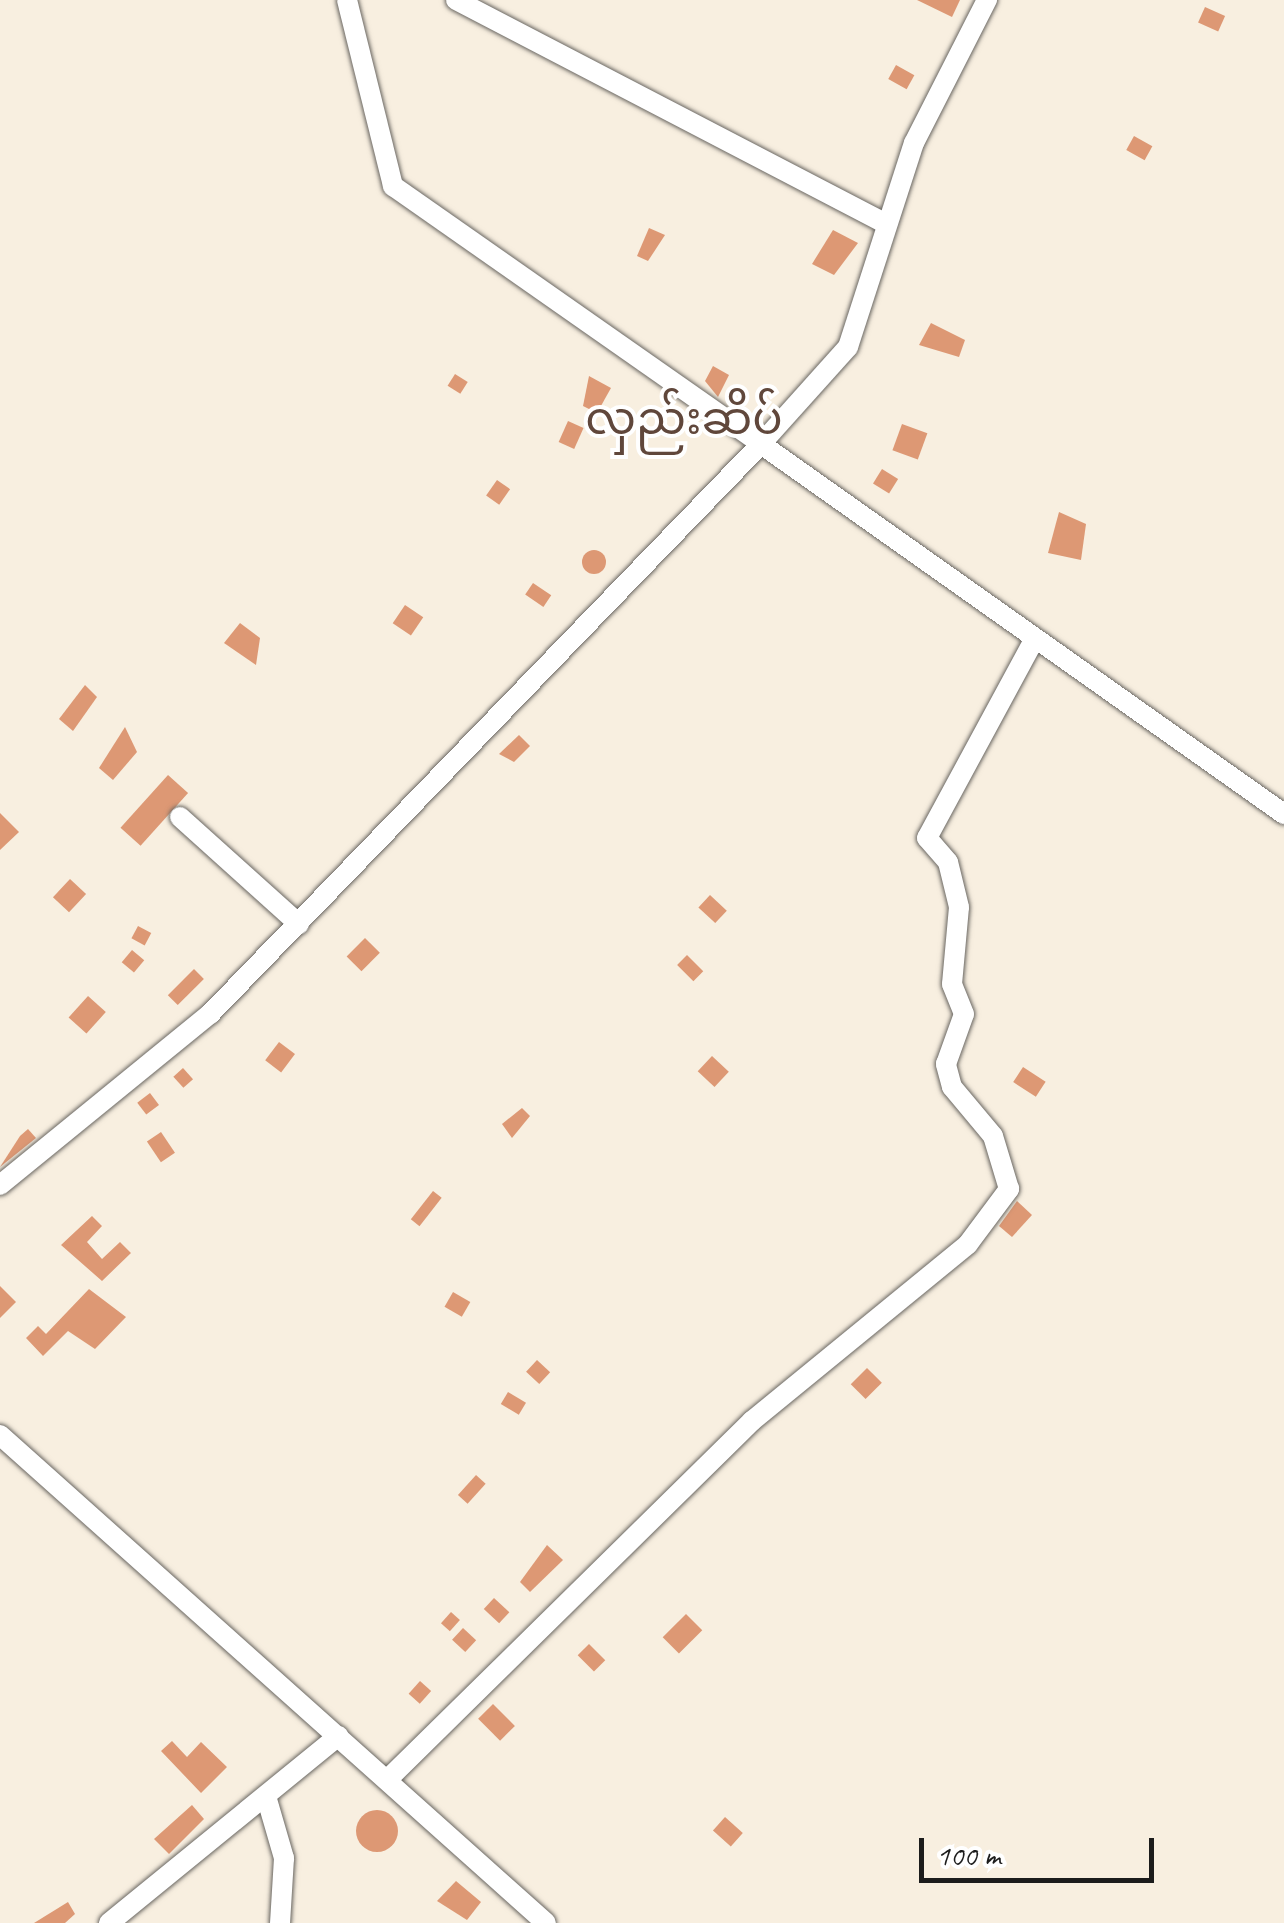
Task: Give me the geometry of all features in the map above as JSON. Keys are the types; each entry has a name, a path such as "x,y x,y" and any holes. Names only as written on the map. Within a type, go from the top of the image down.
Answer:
{"street":[{"path":"347,0 393,186 1284,814"},
{"path":"456,0 886,224"},
{"path":"0,1185 210,1014 761,444 848,347 873,292 886,224 914,143 987,0"},
{"path":"387,1780 752,1421 968,1244 1010,1189 993,1136 952,1087 946,1064 964,1014 952,984 959,908 948,862 927,838 1035,638"},
{"path":"180,817 299,924"},
{"path":"0,1435 546,1923"},
{"path":"109,1923 338,1736"},
{"path":"266,1796 284,1858 280,1923"}],"building":[{"path":"917,0 960,0 952,17"},
{"path":"1205,7 1225,16 1218,31 1198,23"},
{"path":"896,65 914,75 907,89 888,79"},
{"path":"1134,136 1152,146 1145,160 1126,150"},
{"path":"649,228 665,235 648,261 637,256"},
{"path":"833,230 858,243 834,275 812,264"},
{"path":"931,323 965,340 959,357 919,345"},
{"path":"713,366 729,375 718,397 705,381"},
{"path":"455,374 468,382 460,394 448,386"},
{"path":"589,376 611,388 597,413 583,406"},
{"path":"568,421 584,428 574,449 559,442"},
{"path":"902,424 927,433 918,460 892,450"},
{"path":"882,469 898,479 889,493 873,483"},
{"path":"497,480 510,489 499,505 486,496"},
{"path":"1059,512 1086,524 1081,560 1048,553"},
{"path":"589,550 599,550 606,562 599,574 589,574 582,567 582,557"},
{"path":"533,583 551,595 543,607 525,595"},
{"path":"405,605 423,617 411,636 393,623"},
{"path":"240,623 260,638 256,665 224,643"},
{"path":"85,685 97,697 73,731 59,719"},
{"path":"125,727 137,752 113,780 99,768"},
{"path":"519,735 530,746 514,762 499,754"},
{"path":"168,775 188,793 141,846 120,828"},
{"path":"0,813 19,832 0,850"},
{"path":"70,879 86,894 69,912 53,897"},
{"path":"710,895 727,911 715,923 698,907"},
{"path":"138,926 151,933 145,945 131,938"},
{"path":"365,938 380,953 361,971 347,956"},
{"path":"132,950 144,960 134,973 122,962"},
{"path":"687,955 703,971 693,981 677,965"},
{"path":"194,969 204,979 178,1005 168,995"},
{"path":"88,996 106,1012 86,1034 69,1018"},
{"path":"279,1042 295,1054 281,1072 265,1060"},
{"path":"712,1056 729,1072 714,1087 698,1071"},
{"path":"1023,1067 1046,1082 1036,1097 1013,1082"},
{"path":"183,1068 193,1079 183,1088 173,1077"},
{"path":"150,1093 159,1105 146,1115 137,1103"},
{"path":"522,1108 530,1116 512,1138 502,1124"},
{"path":"28,1129 36,1138 0,1167 20,1136"},
{"path":"161,1132 175,1153 161,1162 147,1142"},
{"path":"433,1191 442,1198 420,1226 411,1219"},
{"path":"1017,1201 1032,1215 1012,1237 999,1226"},
{"path":"92,1216 102,1226 87,1242 102,1259 120,1242 131,1253 102,1281 61,1245"},
{"path":"0,1286 16,1302 0,1318"},
{"path":"89,1289 126,1317 95,1349 68,1331 43,1356 26,1338 38,1326 46,1334"},
{"path":"453,1292 470,1302 462,1317 444,1307"},
{"path":"537,1360 550,1372 539,1384 526,1372"},
{"path":"867,1368 882,1383 866,1399 851,1384"},
{"path":"508,1392 526,1403 519,1415 501,1404"},
{"path":"476,1475 486,1484 468,1504 458,1495"},
{"path":"547,1545 563,1560 530,1592 520,1582"},
{"path":"494,1598 509,1612 499,1623 484,1609"},
{"path":"451,1612 460,1620 450,1631 441,1623"},
{"path":"686,1614 702,1630 679,1654 663,1637"},
{"path":"463,1628 476,1640 465,1652 452,1640"},
{"path":"589,1644 605,1660 594,1672 578,1655"},
{"path":"420,1681 431,1691 420,1704 409,1694"},
{"path":"493,1704 515,1726 500,1741 478,1719"},
{"path":"172,1741 187,1757 201,1742 227,1767 201,1793 161,1751"},
{"path":"192,1805 204,1819 169,1854 154,1839"},
{"path":"377,1810 392,1816 398,1831 392,1846 377,1852 362,1846 356,1831 362,1816"},
{"path":"725,1817 743,1833 731,1846 713,1830"},
{"path":"456,1881 481,1902 467,1920 437,1901"},
{"path":"68,1902 75,1914 65,1923 34,1923"}],"district":[{"name":"လှည်းဆိပ်","path":"684,420"}]}
